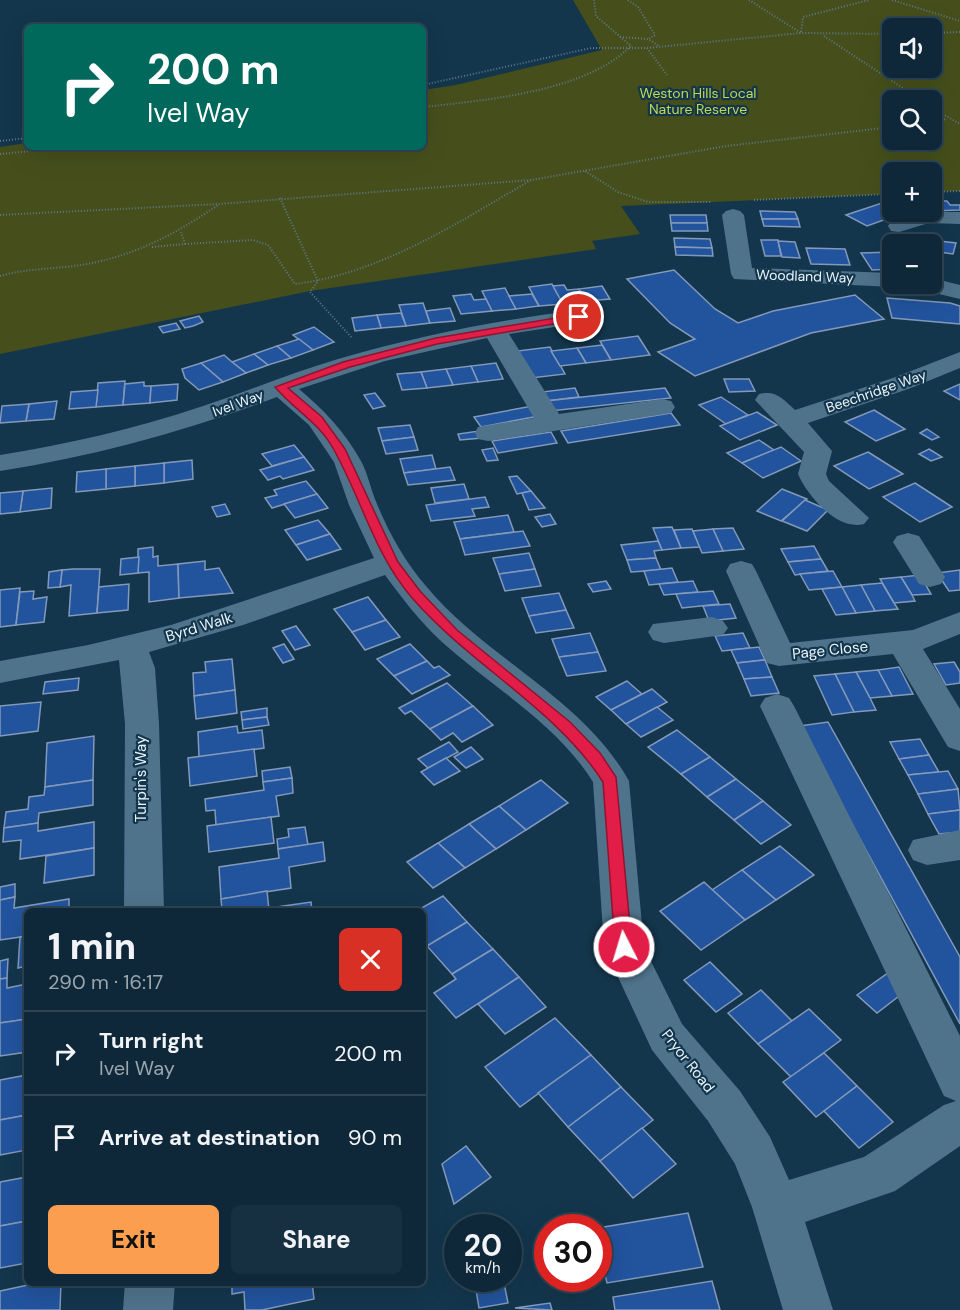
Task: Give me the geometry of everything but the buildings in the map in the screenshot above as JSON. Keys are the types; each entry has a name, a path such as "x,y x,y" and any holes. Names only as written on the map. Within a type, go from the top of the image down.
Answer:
{"street":[{"name":"Woodland Way","path":"733,214 742,274 882,279"},
{"path":"899,226 928,217 960,218"},
{"path":"942,270 960,273"},
{"path":"942,288 960,292"},
{"name":"Ivel Way","path":"0,463 49,455 148,432 370,358 494,329 579,317"},
{"path":"494,329 551,424"},
{"name":"Beechridge Way","path":"791,420 902,383 960,359"},
{"name":"Pryor Road","path":"281,387 318,419 342,453 363,505 392,563 415,594 452,633 565,725 595,756 611,781 624,947 667,1038 724,1106 754,1152 776,1207 808,1310"},
{"path":"768,400 791,420 818,452 812,474 817,485 854,518"},
{"path":"488,433 662,407"},
{"path":"908,542 948,605 960,616"},
{"name":"Byrd Walk","path":"0,672 131,648 232,618 339,578 392,563"},
{"name":"Page Close","path":"741,571 778,655 902,642 931,636 960,622"},
{"path":"663,632 763,623"},
{"path":"902,642 960,738"},
{"name":"Turpin's Way","path":"131,648 138,668 141,724 144,908"},
{"path":"777,706 960,1082"},
{"path":"776,1207 818,1196 878,1175 960,1120"},
{"path":"148,1310 150,1286"}],"path":[{"path":"594,0 596,16 631,48"},
{"path":"628,0 638,7 655,35 648,39"},
{"path":"749,0 801,33"},
{"path":"801,33 803,16 869,0"},
{"path":"892,0 960,21"},
{"path":"942,33 960,32"},
{"path":"426,84 591,48 647,48 801,33 882,34"},
{"path":"822,35 906,90"},
{"path":"621,37 648,39 660,46"},
{"path":"426,107 484,100 524,91 613,63 631,48"},
{"path":"647,48 667,75"},
{"path":"942,115 960,122"},
{"path":"942,120 948,119"},
{"path":"0,215 219,204 531,180 726,146 882,128"},
{"path":"0,141 24,138"},
{"path":"0,154 42,150"},
{"path":"148,247 253,240 268,245 295,284 318,281 412,249 531,180"},
{"path":"942,192 960,191"},
{"path":"280,198 318,281"},
{"path":"0,274 121,257 181,232 219,204"},
{"path":"181,232 185,244"},
{"path":"318,281 310,292 370,358"}],"green space":[{"name":"Weston Hills Local Nature Reserve","path":"573,0 960,0 960,191 942,192 942,162 882,162 882,194 621,206 640,234 592,241 596,249 310,291 0,354 0,147 24,143 24,150 426,150 426,90 456,85 602,50"}],"route":[{"path":"579,317 494,329 436,341 346,364 281,387 318,419 331,435 348,462 363,505 392,563 415,594 452,633 500,675 565,725 595,756 611,781 624,947"}]}
